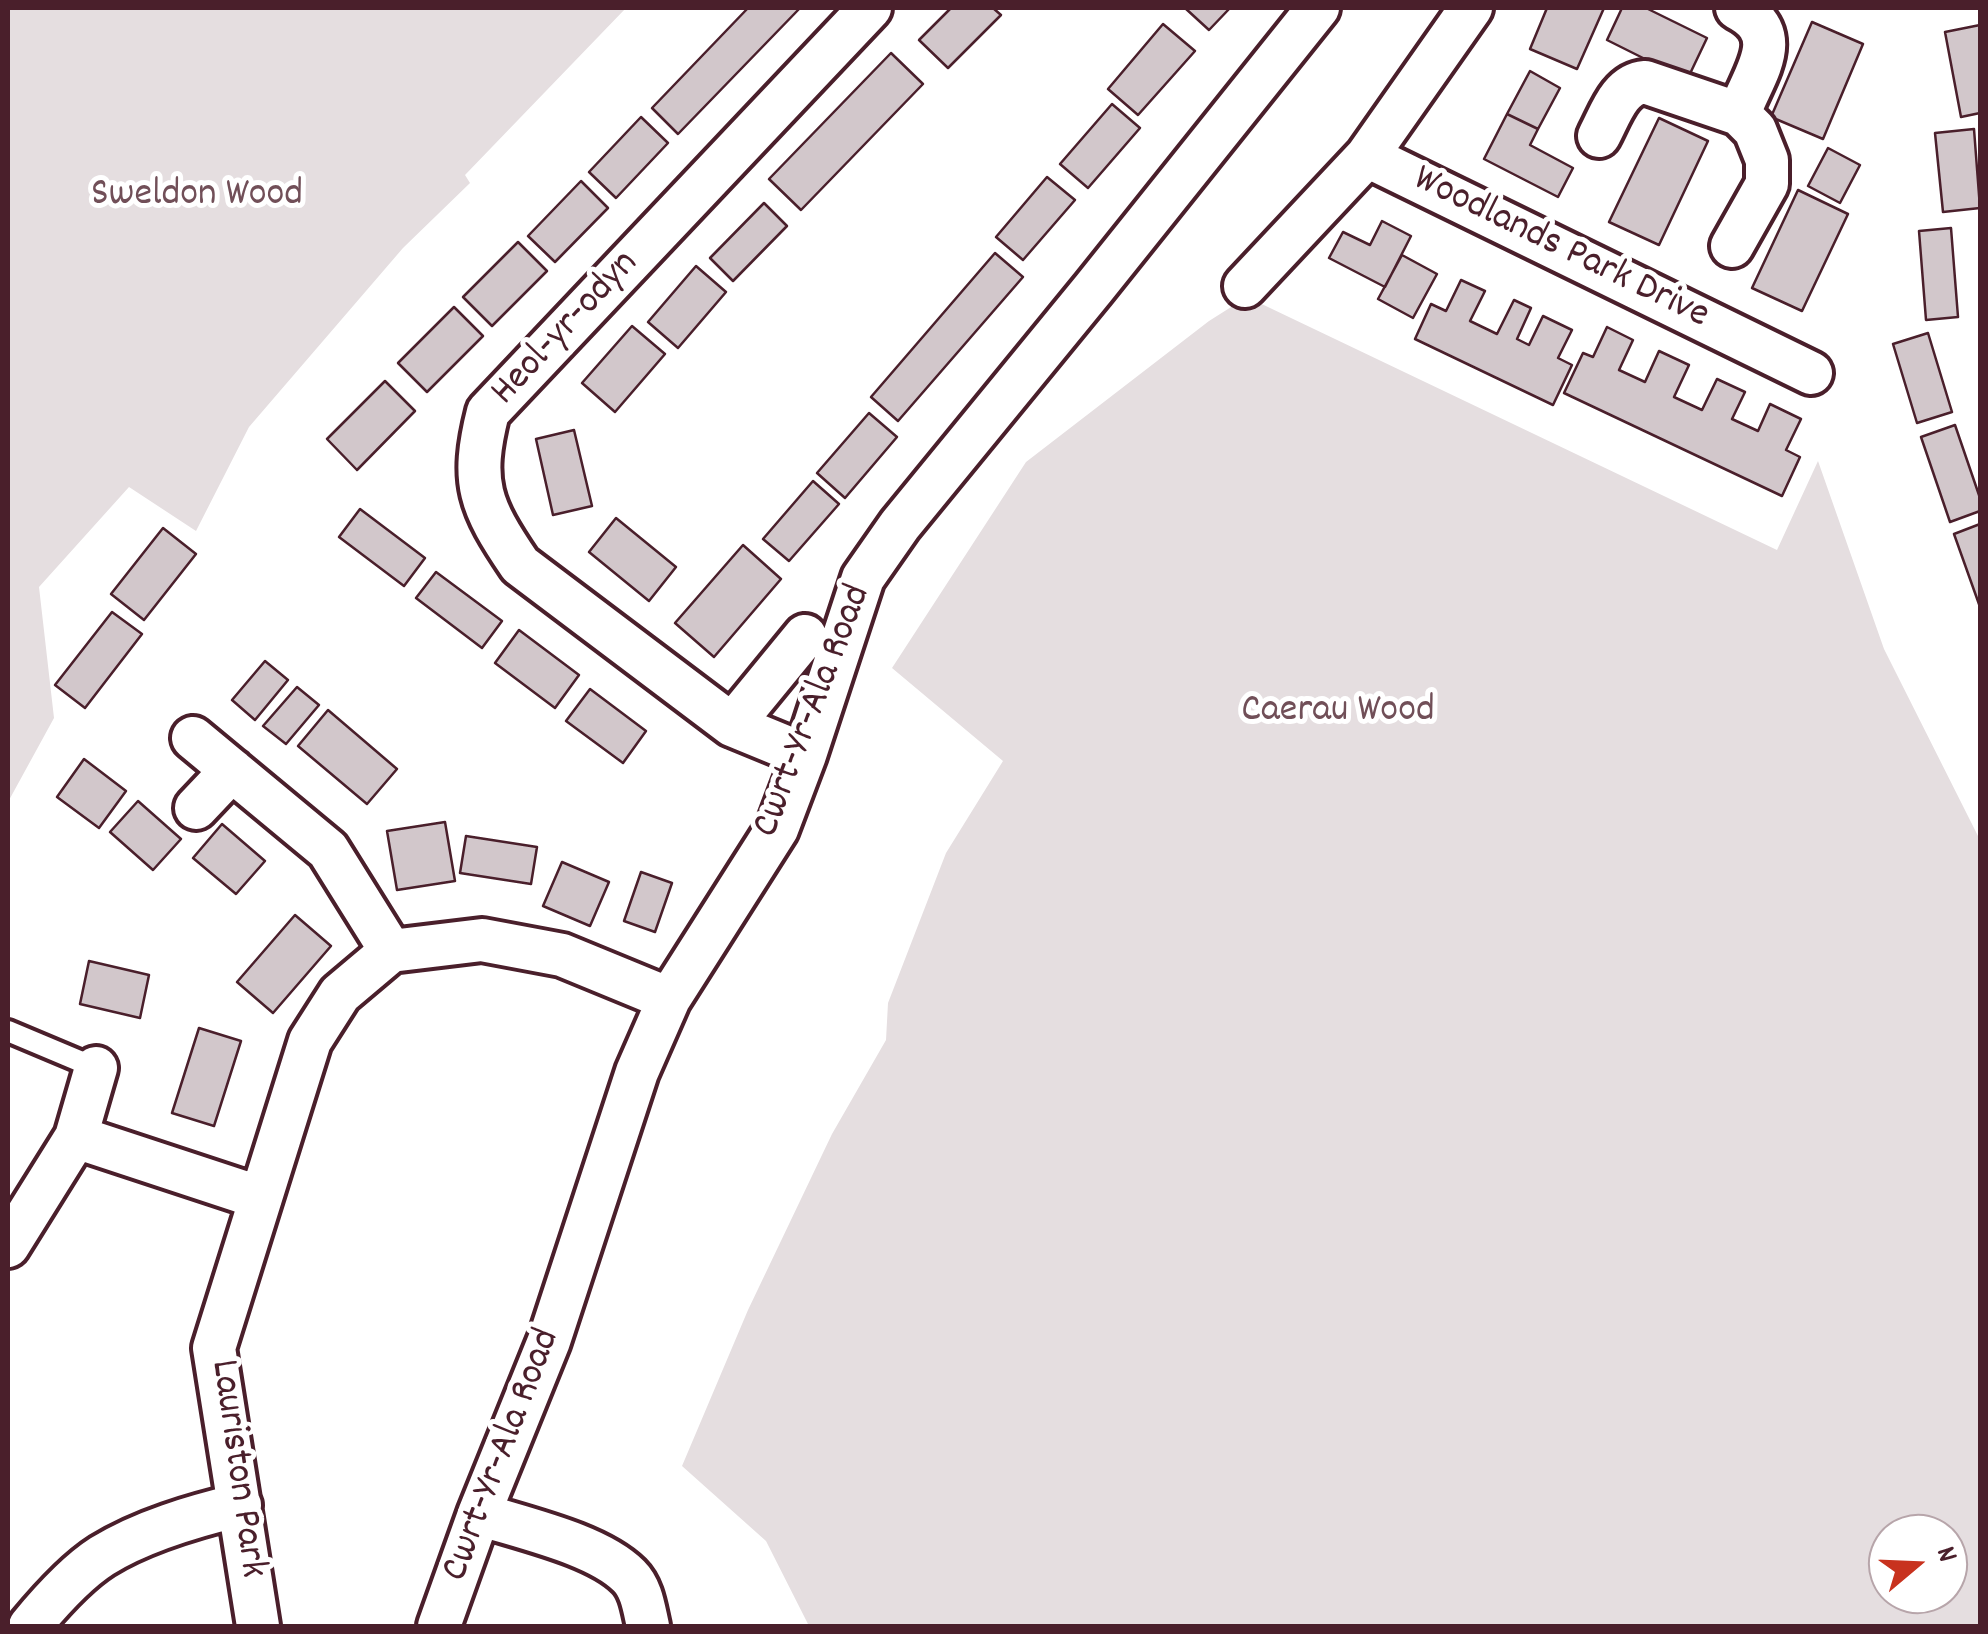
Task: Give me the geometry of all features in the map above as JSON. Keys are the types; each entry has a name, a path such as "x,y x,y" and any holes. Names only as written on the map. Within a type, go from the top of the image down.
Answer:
{"street":[{"name":"Heol-yr-odyn","path":"805,755 732,724 520,564 495,528 481,494 479,448 488,412 870,8"},
{"name":"Cwrt-Yr-Ala Road","path":"439,1626 479,1514 549,1341 637,1072 669,999 777,828 863,578 882,548 1318,8"},
{"path":"1244,286 1367,156 1471,8"},
{"path":"1737,8 1750,14 1765,38 1764,54 1739,114"},
{"path":"1599,136 1627,87 1638,82 1739,114 1755,130 1767,160 1767,184 1732,246"},
{"name":"Woodlands Park Drive","path":"1367,156 1748,356 1811,373"},
{"name":"Cwrt-Yr-Ala Road","path":"732,724 805,636"},
{"path":"193,738 328,850 390,951 482,940 562,955 669,999"},
{"path":"196,808 232,770"},
{"name":"Lauriston Park","path":"258,1626 214,1348 310,1040 340,994 390,951"},
{"path":"8,1246 76,1138 96,1068"},
{"path":"76,1138 261,1198"},
{"path":"30,1626 106,1554 151,1534 240,1506"},
{"path":"479,1514 603,1557 630,1578 640,1593 648,1626"}],"lane":[{"path":"8,1030 96,1068"}],"green space":[{"name":"Sweldon Wood","path":"8,8 626,8 465,175 470,183 403,248 249,427 196,531 129,487 39,587 54,718 8,802"},
{"name":"Caerau Wood","path":"1247,297 1777,550 1818,461 1884,649 1980,840 1980,1626 809,1626 766,1541 682,1466 748,1310 832,1134 886,1040 888,1003 946,853 1003,761 892,668 1026,462 1209,321"}],"building":[{"path":"748,8 800,8 678,134 652,108"},
{"path":"951,8 993,8 1001,15 948,68 919,40"},
{"path":"1185,8 1230,8 1209,30"},
{"path":"1547,8 1604,8 1577,69 1530,49"},
{"path":"1622,8 1646,8 1707,38 1687,80 1607,40"},
{"path":"1812,22 1863,44 1823,139 1771,117"},
{"path":"1163,24 1195,51 1138,115 1108,89"},
{"path":"1980,25 1980,113 1961,117 1945,32"},
{"path":"891,53 923,84 801,210 769,179"},
{"path":"1530,71 1560,88 1538,129 1507,114"},
{"path":"1112,104 1140,128 1088,188 1060,164"},
{"path":"1507,114 1538,129 1530,145 1573,168 1558,197 1484,159"},
{"path":"641,117 668,143 616,198 589,172"},
{"path":"1659,118 1708,141 1659,245 1609,222"},
{"path":"1974,129 1980,208 1943,212 1935,133"},
{"path":"1828,148 1860,165 1840,203 1808,186"},
{"path":"1047,177 1075,200 1023,260 996,237"},
{"path":"581,181 608,208 555,262 528,236"},
{"path":"1798,190 1848,214 1802,311 1752,288"},
{"path":"764,203 787,226 733,281 710,258"},
{"path":"1382,221 1411,236 1385,287 1329,258 1343,232 1370,245"},
{"path":"1951,228 1958,317 1926,320 1919,231"},
{"path":"518,242 547,271 492,326 463,297"},
{"path":"995,253 1023,277 898,421 871,397"},
{"path":"1402,255 1437,274 1413,318 1378,299"},
{"path":"696,266 726,292 678,348 648,322"},
{"path":"1461,280 1485,291 1470,321 1497,334 1514,300 1531,308 1517,339 1529,345 1543,316 1572,330 1558,358 1572,365 1553,405 1415,339 1431,304 1446,311"},
{"path":"454,307 483,336 427,392 398,363"},
{"path":"632,326 665,354 615,412 582,383"},
{"path":"1607,327 1633,340 1619,370 1645,382 1659,351 1689,365 1674,397 1702,410 1717,379 1745,392 1732,419 1758,431 1770,404 1801,419 1786,450 1800,457 1782,496 1564,393 1583,353 1593,357"},
{"path":"1928,333 1952,412 1917,423 1893,344"},
{"path":"385,381 415,411 357,470 327,439"},
{"path":"869,413 897,437 845,498 817,473"},
{"path":"1955,425 1980,498 1980,511 1950,522 1921,437"},
{"path":"574,430 592,506 553,515 536,439"},
{"path":"813,481 839,504 789,561 763,539"},
{"path":"360,509 425,558 404,586 339,537"},
{"path":"616,518 676,567 649,601 589,552"},
{"path":"1980,524 1980,607 1954,534"},
{"path":"163,528 196,554 144,620 111,594"},
{"path":"743,545 781,579 714,657 675,623"},
{"path":"436,572 502,621 482,648 416,598"},
{"path":"112,612 142,634 85,708 55,685"},
{"path":"519,630 579,675 555,708 495,663"},
{"path":"265,661 288,680 255,720 232,700"},
{"path":"297,687 319,705 286,744 263,726"},
{"path":"590,689 646,731 623,763 566,721"},
{"path":"328,710 397,769 367,804 298,746"},
{"path":"84,759 126,791 99,828 57,797"},
{"path":"138,801 181,839 153,870 110,832"},
{"path":"445,822 455,881 397,890 387,831"},
{"path":"222,824 265,861 236,894 193,858"},
{"path":"466,836 537,847 531,884 460,873"},
{"path":"562,862 609,882 590,926 543,906"},
{"path":"641,872 672,883 655,932 624,921"},
{"path":"295,915 331,946 273,1013 237,982"},
{"path":"89,961 149,975 140,1018 80,1004"},
{"path":"199,1028 241,1041 214,1126 172,1113"}]}
